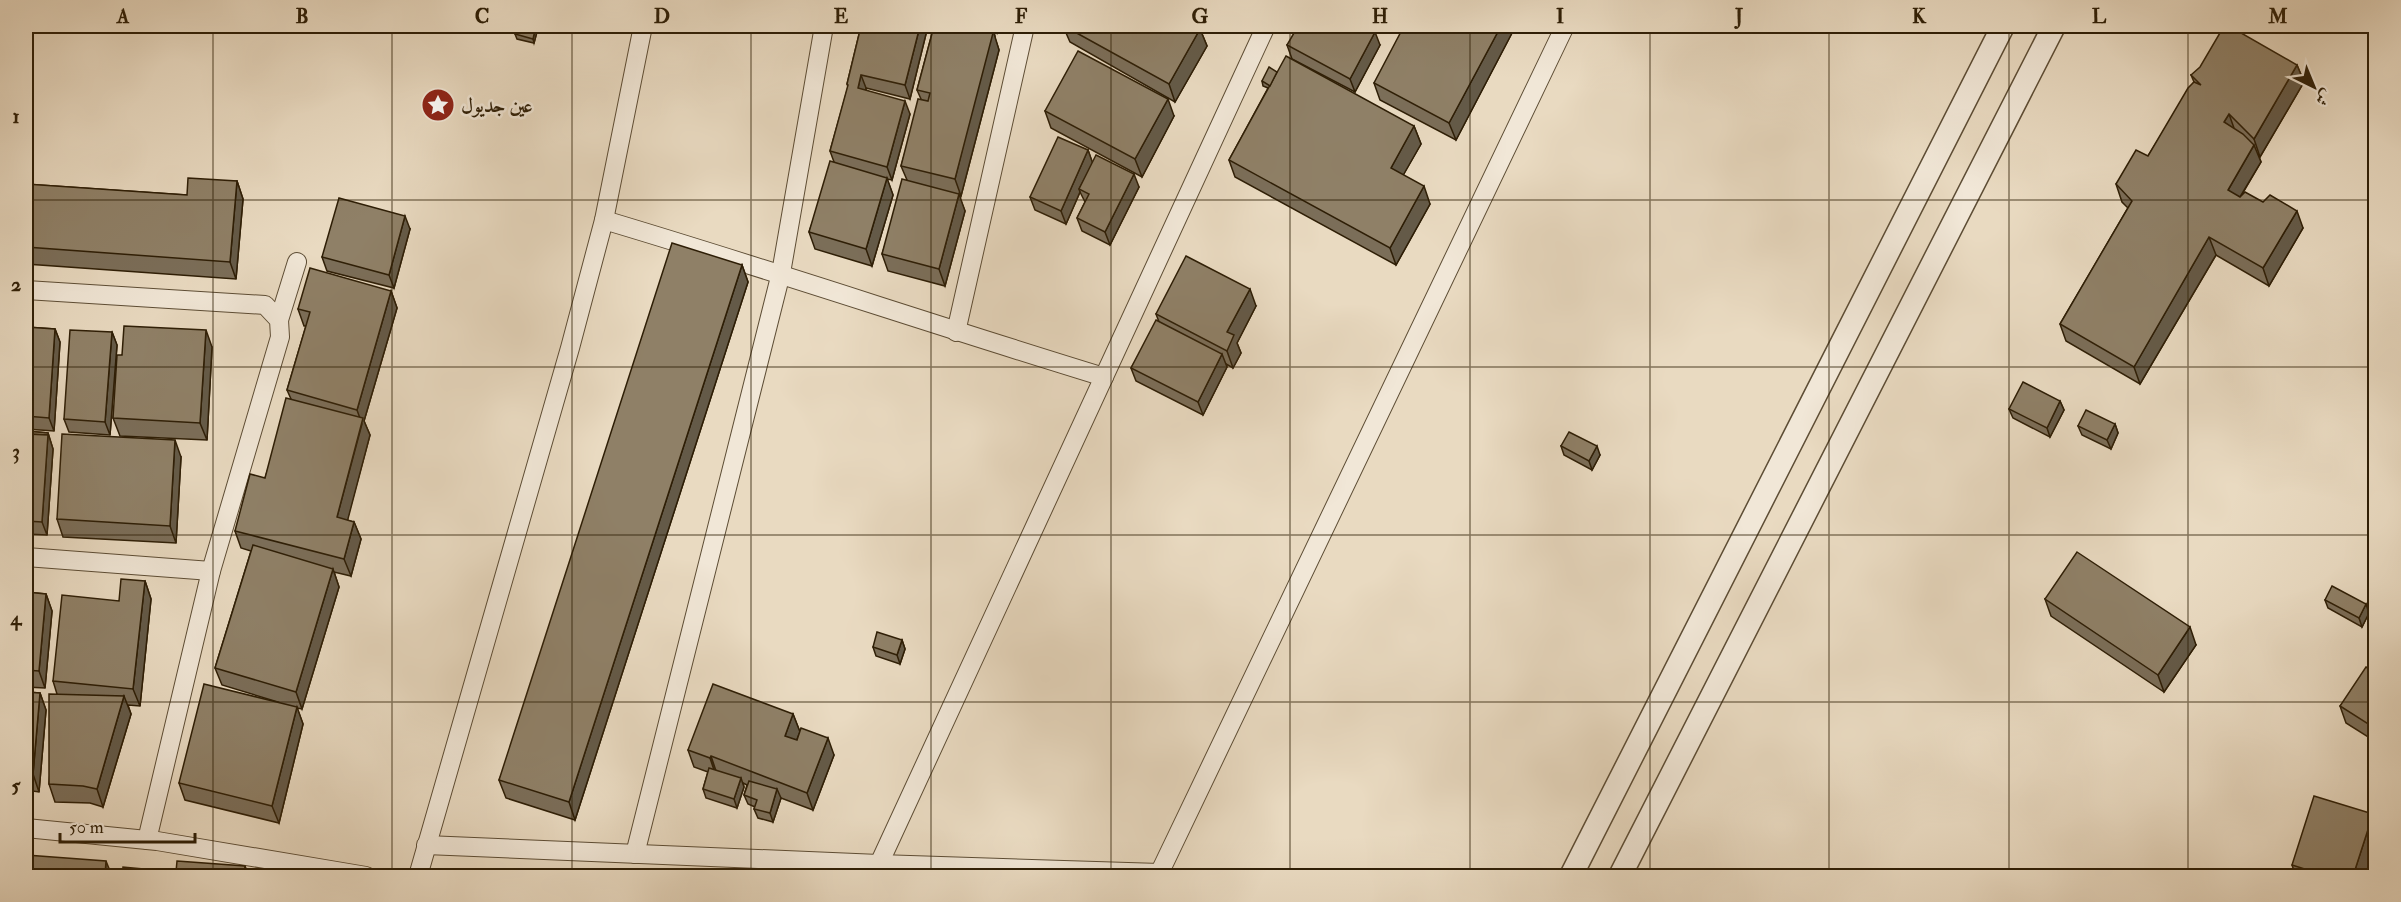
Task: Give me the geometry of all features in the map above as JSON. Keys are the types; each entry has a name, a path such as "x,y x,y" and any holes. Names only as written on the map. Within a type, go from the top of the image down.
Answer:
{"street":[{"path":"418,876 570,348 604,220 644,26"},
{"path":"635,854 781,273 824,26"},
{"path":"956,332 1025,26"},
{"path":"879,864 1266,26"},
{"path":"426,845 1159,874 1565,26"},
{"path":"1571,876 2003,26"},
{"path":"1620,876 2054,26"},
{"path":"604,220 781,273 956,332 1104,377"},
{"path":"147,840 211,571 280,337 279,320 297,262"},
{"path":"26,290 265,305 279,320"},
{"path":"26,557 211,571"},
{"path":"26,828 147,840 366,876"}],"building":[{"path":"517,26 536,26 533,39 515,34"},
{"path":"861,26 920,26 905,85 861,75 858,88 905,101 887,167 830,151"},
{"path":"934,26 964,26 993,33 955,179 901,166 918,99 928,101 930,93 917,90"},
{"path":"964,26 987,26 992,27 990,32"},
{"path":"1064,26 1195,26 1200,29 1169,84"},
{"path":"1298,26 1364,26 1375,32 1350,79 1287,45"},
{"path":"1404,26 1501,26 1449,123 1374,83"},
{"path":"2224,26 2229,26 2297,65 2254,139 2229,114 2224,122 2243,134 2254,145 2228,190 2240,197 2245,192 2263,202 2270,195 2297,211 2263,268 2209,237 2134,367 2060,324 2132,201 2116,184 2136,150 2148,156 2188,88 2194,82 2201,85 2191,75 2200,67"},
{"path":"1078,51 1168,99 1135,159 1045,111"},
{"path":"1286,56 1414,126 1391,168 1424,186 1390,248 1229,160"},
{"path":"1269,67 1277,72 1270,86 1262,81"},
{"path":"1058,137 1088,150 1061,211 1030,197"},
{"path":"1096,155 1134,174 1105,232 1077,218 1089,194 1079,189"},
{"path":"830,161 887,178 866,249 809,232"},
{"path":"188,178 237,181 230,262 26,247 26,184 187,195"},
{"path":"902,179 959,194 939,269 882,254"},
{"path":"339,198 405,216 389,275 322,257"},
{"path":"672,243 742,265 569,802 499,780"},
{"path":"1186,256 1250,289 1227,332 1234,335 1227,351 1156,314"},
{"path":"310,268 391,291 357,410 287,390 310,312 298,309"},
{"path":"1156,320 1222,354 1198,402 1131,368"},
{"path":"124,326 206,330 200,423 113,418 117,355 122,355"},
{"path":"26,327 55,329 49,418 26,416"},
{"path":"70,330 112,332 105,422 64,419"},
{"path":"2023,382 2060,401 2047,428 2009,409"},
{"path":"286,398 363,418 337,517 354,522 344,559 235,531 250,474 265,478"},
{"path":"2086,410 2115,424 2107,440 2078,426"},
{"path":"26,431 48,433 48,435 26,434"},
{"path":"1569,432 1597,446 1589,461 1561,446"},
{"path":"26,434 48,435 42,522 26,521"},
{"path":"62,434 175,440 170,526 57,519"},
{"path":"253,545 333,569 296,692 215,668"},
{"path":"2077,552 2190,627 2158,675 2045,599"},
{"path":"121,579 145,581 133,689 53,681 62,595 119,601"},
{"path":"2332,586 2366,604 2359,618 2325,600"},
{"path":"26,592 46,594 39,671 26,670"},
{"path":"877,632 902,640 897,655 873,647"},
{"path":"2366,667 2376,673 2376,729 2340,706"},
{"path":"204,684 297,707 272,806 179,783"},
{"path":"713,684 793,714 785,736 797,740 801,728 828,738 807,793 711,756 710,758 688,750"},
{"path":"26,692 40,693 33,774 26,774"},
{"path":"49,694 124,696 97,789 49,784"},
{"path":"709,768 741,778 734,799 703,789"},
{"path":"749,781 777,789 770,813 754,809 757,800 744,795"},
{"path":"2314,796 2373,814 2353,876 2310,876 2311,871 2292,865"},
{"path":"26,855 106,861 105,876 26,876"},
{"path":"177,861 245,866 244,876 122,876 123,867 176,872"}],"place":[{"name":"عين جديول","path":"438,105"}]}
